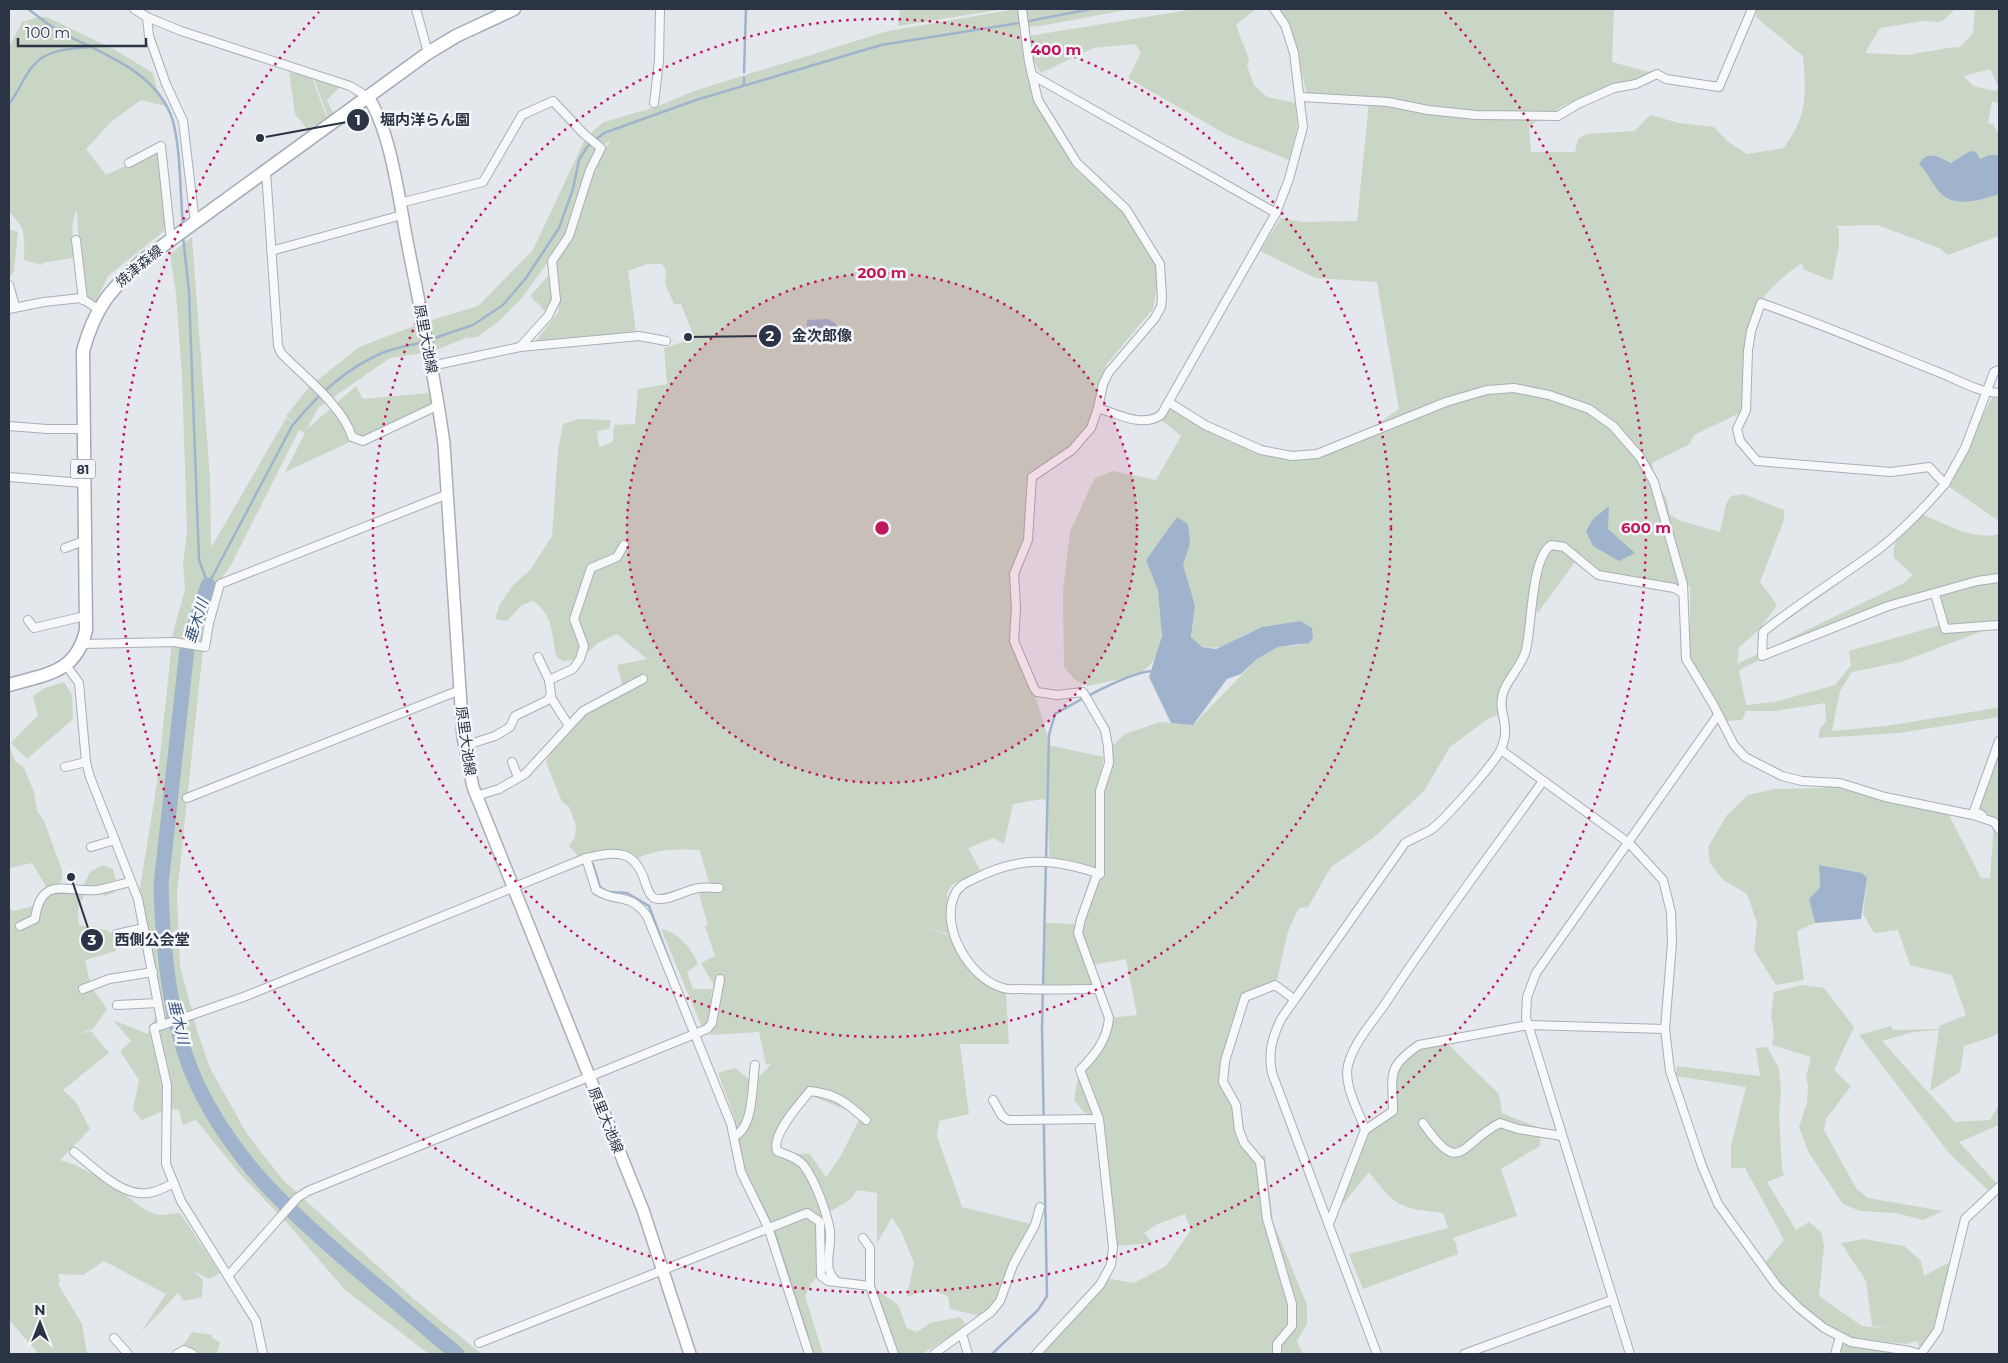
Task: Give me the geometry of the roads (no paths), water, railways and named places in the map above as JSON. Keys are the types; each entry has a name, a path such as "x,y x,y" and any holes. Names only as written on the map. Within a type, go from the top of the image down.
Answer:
{"main road":[{"name":"焼津森線","path":"83,644 85,616 83,351 98,309 113,287 143,260 428,53 456,36 514,9"},
{"name":"原里大池線","path":"368,97 378,115 400,203 439,405 448,494 464,746 476,796 643,1210 690,1354"},
{"path":"9,685 55,672 76,657 83,644"}],"street":[{"path":"134,9 147,17 180,31 350,86 368,97"},
{"path":"416,9 428,53"},
{"path":"654,103 659,61 660,9"},
{"path":"1098,408 1144,422 1152,421 1161,415 1276,213 1289,180 1302,127 1294,53 1285,25 1274,9"},
{"path":"1300,97 1388,102 1428,110 1476,115 1544,117 1558,116 1578,104 1614,88 1636,84 1657,74 1666,80 1719,87 1752,9"},
{"path":"1022,11 1038,100 1077,163 1126,209 1160,264 1161,306 1155,318 1109,372 1103,384 1091,428 1072,450 1032,477 1028,540 1014,574 1016,608 1014,641 1034,688 1037,692 1057,695 1084,692 1105,730 1108,746 1108,763 1100,791 1100,874 1096,877 1078,933 1108,1018 1108,1033 1093,1057 1080,1070 1098,1119 1113,1247 1111,1265 1100,1285 1036,1354"},
{"path":"147,17 149,36 166,84 183,121 193,223"},
{"path":"1032,75 1276,213"},
{"path":"400,203 483,182 522,115 553,101 584,134 601,148 590,170 569,236 552,261 556,300 548,316 520,347"},
{"path":"129,162 162,146 170,241"},
{"path":"266,171 278,346 281,353 328,401 349,426 352,436 362,441 439,405"},
{"path":"271,251 402,215"},
{"path":"76,240 83,300"},
{"path":"9,285 12,308 44,302 83,300 98,309"},
{"path":"1945,484 1930,467 1891,472 1756,461 1740,441 1737,429 1746,410 1748,351 1751,331 1761,303 1988,392 1999,393"},
{"path":"431,366 520,347 640,336 666,341"},
{"path":"1999,370 1994,372 1988,392 1964,448 1945,484 1920,513 1880,548 1805,599 1763,632 1762,656 1888,606 1977,581 1999,578"},
{"path":"1170,402 1205,425 1261,450 1292,456 1317,454 1446,402 1487,390 1514,388 1549,396 1589,409 1613,426 1640,457 1654,482 1683,584 1686,659 1734,745 1745,757 1782,776 1802,781 1840,783 1885,797 1973,815 1997,826"},
{"path":"9,426 83,429"},
{"path":"9,477 83,483"},
{"path":"83,644 174,642 205,647 209,623 220,584 448,494"},
{"path":"65,548 84,541"},
{"path":"549,680 573,669 580,659 584,646 574,619 591,568 618,557 624,545"},
{"path":"1377,1354 1270,1061 1273,1036 1280,1018 1405,843 1432,828 1493,762 1501,750 1507,729 1503,715 1503,693 1526,650 1536,578 1545,549 1551,545 1564,547 1598,576 1674,588 1683,593"},
{"path":"1935,594 1945,629 1999,625"},
{"path":"28,620 34,628 85,616"},
{"path":"538,657 549,680 550,696 569,726"},
{"path":"66,665 78,683 86,762 138,898 162,1025"},
{"path":"476,796 499,788 524,774 583,711 643,679"},
{"path":"187,798 460,690"},
{"path":"464,746 495,736 510,727 515,716 548,700 550,696"},
{"path":"1630,1354 1528,1025 1527,997 1536,973 1718,715"},
{"path":"1997,826 1974,811 1999,740"},
{"path":"1501,750 1629,843 1663,880 1668,893 1671,912 1672,943 1665,1029 1670,1071 1702,1166 1718,1204 1777,1286 1801,1311 1824,1328 1851,1342 1920,1354 1938,1330 1965,1219 1999,1187"},
{"path":"66,767 86,762"},
{"path":"512,762 518,777"},
{"path":"1365,1130 1347,1078 1348,1066 1356,1044 1367,1032 1413,960 1543,781"},
{"path":"90,846 115,840"},
{"path":"263,1354 256,1320 186,1209 166,1164 167,1085 154,1028 246,996 586,858 616,854 635,860 641,868 648,893 654,898 662,898 699,888 719,888"},
{"path":"586,858 596,890 609,896 626,898 635,902 647,916 734,1136 741,1172 768,1227 809,1354"},
{"path":"1098,989 1038,990 1003,988 979,974 963,957 954,937 952,914 954,894 961,885 991,870 1035,860 1063,862 1100,874"},
{"path":"20,926 35,919 37,905 49,891 58,887 96,890 131,882"},
{"path":"117,934 144,928"},
{"path":"83,989 109,979 153,972"},
{"path":"228,1276 297,1198 317,1188 707,1029 712,1023 720,979"},
{"path":"1277,1354 1277,1344 1292,1326 1292,1304 1267,1219 1260,1162 1244,1143 1239,1130 1236,1105 1223,1082 1225,1061 1245,997 1275,985 1294,999"},
{"path":"117,1005 158,1003"},
{"path":"1329,1224 1365,1130 1393,1111 1390,1087 1394,1070 1404,1055 1419,1045 1528,1025 1665,1029"},
{"path":"734,1136 744,1129 748,1118 755,1065"},
{"path":"837,1282 829,1276 827,1269 830,1231 825,1210 819,1196 804,1165 777,1151 775,1146 777,1137 794,1109 810,1091 824,1092 844,1100 866,1120"},
{"path":"993,1100 1002,1116 1008,1120 1098,1119"},
{"path":"1423,1123 1438,1145 1450,1152 1460,1152 1489,1128 1500,1123 1518,1129 1562,1136"},
{"path":"74,1152 128,1190 151,1193 174,1183"},
{"path":"934,1354 991,1312 1000,1301 1013,1265 1035,1225 1040,1207"},
{"path":"480,1343 807,1213 820,1222 821,1276 828,1281 870,1286"},
{"path":"863,1238 870,1248 870,1286 894,1354"},
{"path":"1464,1354 1612,1300"},
{"path":"962,1334 968,1354"},
{"path":"1835,1354 1840,1337"},
{"path":"114,1338 128,1354"},
{"path":"178,1354 184,1350 193,1354"}],"water":[{"path":"1970,151 1976,152 1980,159 1989,155 1999,155 1999,194 1966,202 1950,199 1937,189 1919,164 1922,159 1930,156 1938,157 1951,163"},
{"path":"828,319 836,324 835,333 807,339 807,320"},
{"path":"1609,506 1608,529 1635,553 1619,561 1593,546 1586,531 1593,519"},
{"path":"1177,517 1188,524 1190,543 1183,565 1195,606 1191,637 1202,647 1216,649 1262,627 1300,621 1312,628 1313,638 1309,643 1278,647 1257,659 1241,674 1227,679 1193,725 1171,723 1149,677 1162,636 1158,590 1146,560"},
{"path":"1819,865 1862,873 1867,878 1861,919 1815,923 1809,899 1820,887"}],"waterway":[{"path":"28,9 55,29 122,63 150,84 161,97 174,124 180,168 183,226"},
{"path":"744,72 746,9"},
{"path":"429,340 473,325 503,305 526,278 559,228 573,189 579,160 587,147 604,133 696,100 881,45 1013,24 1091,9"},
{"path":"9,104 29,71 38,61 58,51 90,47"},
{"path":"744,78 744,85"},
{"path":"183,236 189,292 199,560 208,584"},
{"path":"208,585 292,426 322,393 356,367 382,353 424,342"},
{"name":"垂木川","path":"208,585 187,649 161,885 169,986 187,1061 197,1084 228,1138 265,1184 329,1246 457,1354"},
{"path":"992,1354 1038,1310 1047,1296 1042,1028 1049,735 1055,714 1118,681 1143,672 1153,671"},
{"path":"593,864 600,887 608,892 627,893 649,906 677,981"},
{"path":"734,1121 737,1131"},
{"path":"738,1138 740,1151"},
{"path":"757,1196 770,1222"},
{"path":"773,1229 807,1335"}],"place":[{"name":"堀内洋らん園","path":"260,138"},
{"name":"金次郎像","path":"688,337"},
{"name":"西側公会堂","path":"71,877"}]}
